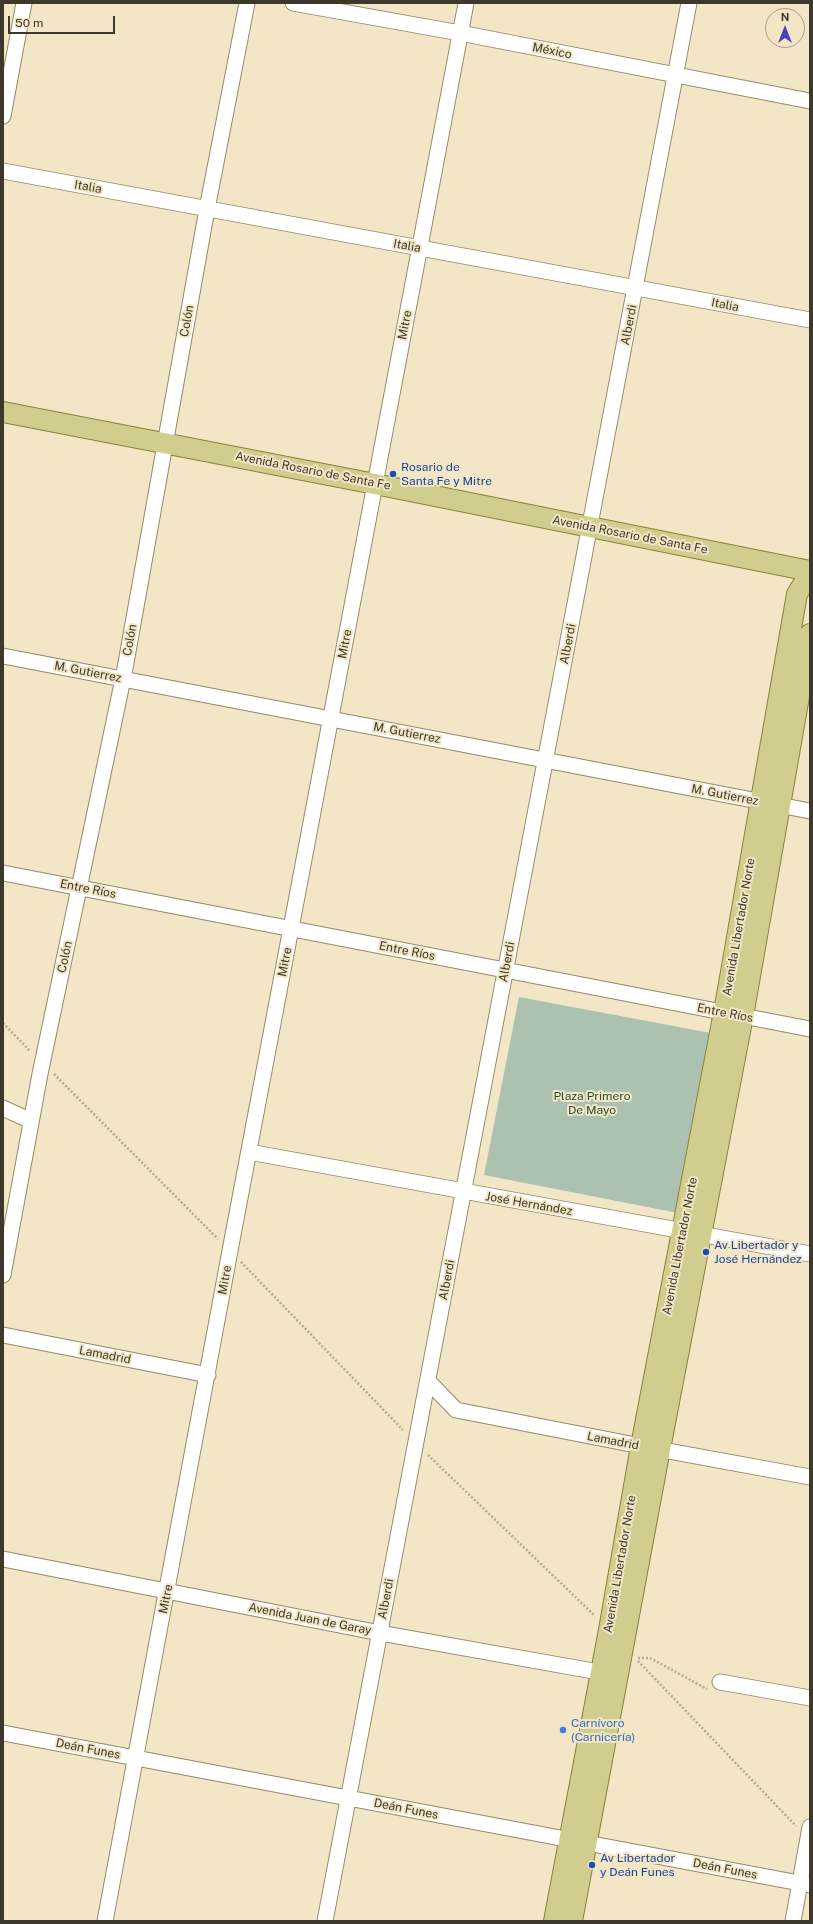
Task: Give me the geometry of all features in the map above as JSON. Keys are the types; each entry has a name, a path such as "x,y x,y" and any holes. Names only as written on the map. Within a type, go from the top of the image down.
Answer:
{"main road":[{"name":"Avenida Rosario de Santa Fe","path":"3,412 165,442 810,572"},
{"name":"Avenida Libertador Norte","path":"771,804 797,594 810,572"},
{"name":"Avenida Libertador Norte","path":"572,1921 578,1842 650,1448 733,1014 771,804 810,634"},
{"name":"Avenida Libertador Norte","path":"554,1921 578,1842"}],"street":[{"path":"3,116 24,3"},
{"name":"Colón","path":"3,1275 31,1121 123,679 207,209 247,3"},
{"name":"México","path":"293,3 460,33 810,101"},
{"name":"Mitre","path":"105,1921 466,3"},
{"name":"Alberdi","path":"325,1921 689,3"},
{"name":"Italia","path":"3,171 810,320"},
{"name":"M. Gutierrez","path":"3,656 810,811"},
{"name":"Entre Ríos","path":"3,873 810,1029"},
{"path":"3,1108 31,1121"},
{"name":"José Hernández","path":"249,1152 810,1254"},
{"name":"Lamadrid","path":"3,1335 208,1376"},
{"name":"Lamadrid","path":"428,1381 456,1410 650,1448 810,1477"},
{"name":"Avenida Juan de Garay","path":"3,1559 380,1633 609,1674"},
{"path":"720,1682 810,1698"},
{"name":"Deán Funes","path":"3,1733 805,1884"},
{"path":"793,1921 805,1884 810,1827"}],"path":[{"path":"635,1657 650,1658 713,1692 720,1682"}],"green space":[{"name":"Plaza Primero De Mayo","path":"519,997 711,1033 678,1213 484,1175"}],"place":[{"name":"Rosario de Santa Fe y Mitre","path":"393,474"},
{"name":"Av Libertador y José Hernández","path":"706,1252"},
{"name":"Carnívoro (Carnicería)","path":"563,1730"},
{"name":"Av Libertador y Deán Funes","path":"592,1865"}]}
